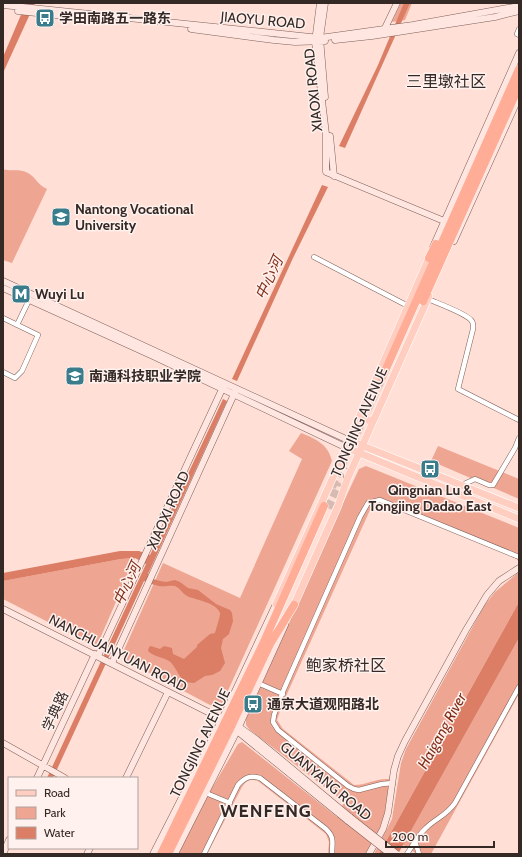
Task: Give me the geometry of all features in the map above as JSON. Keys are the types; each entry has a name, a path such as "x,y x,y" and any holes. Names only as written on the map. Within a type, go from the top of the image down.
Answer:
{"highway":[{"path":"384,380 464,201 519,69"},
{"path":"429,258 464,201 519,86"},
{"path":"450,250 464,201"},
{"path":"266,644 326,507"},
{"path":"266,644 276,604"},
{"path":"266,644 294,605"},
{"name":"TONGJING AVENUE","path":"161,854 266,644"},
{"name":"TONGJING AVENUE","path":"168,854 229,730 266,644"}],"main road":[{"name":"TONGJING AVENUE","path":"294,605 338,506 347,480 450,250"},
{"name":"TONGJING AVENUE","path":"276,604 429,258"},
{"path":"361,413 362,417 370,421 375,418"},
{"path":"347,443 363,446 519,508"},
{"path":"347,443 360,453 519,519"}],"street":[{"name":"XIAOXI ROAD","path":"320,3 317,40 326,134 326,172 334,176"},
{"name":"XIAOXI ROAD","path":"325,3 317,40 334,176"},
{"path":"386,28 397,3"},
{"name":"JIAOYU ROAD","path":"3,5 34,11 156,23 274,40 317,40 372,36 495,17 519,11"},
{"name":"JIAOYU ROAD","path":"317,40 444,20 519,6"},
{"name":"JIAOYU ROAD","path":"3,9 21,9"},
{"path":"519,29 517,34 519,35"},
{"path":"429,258 519,53"},
{"path":"450,250 519,97"},
{"path":"334,176 444,221"},
{"path":"314,257 408,306"},
{"path":"3,281 128,338 235,392 347,443"},
{"path":"3,288 223,386"},
{"path":"428,299 465,315 471,319 473,323 474,329 458,390 519,420"},
{"path":"17,325 29,300"},
{"path":"3,318 38,335 22,371 15,378 3,372"},
{"name":"XIAOXI ROAD","path":"97,656 223,386"},
{"name":"XIAOXI ROAD","path":"111,662 235,392"},
{"path":"462,485 475,479 489,485 493,485 515,448 519,438"},
{"path":"335,472 338,469 346,472 347,480"},
{"path":"393,783 382,784 359,790 348,786 278,730 272,722 282,694 360,517 368,503 380,500 519,557"},
{"path":"369,854 383,829 388,813 394,770 398,756 466,630 487,595 499,582 519,568"},
{"path":"153,854 222,719 276,604"},
{"path":"175,854 260,684 294,605"},
{"name":"NANCHUANYUAN ROAD","path":"3,609 222,719"},
{"name":"学典路","path":"37,777 97,656"},
{"path":"260,684 282,694"},
{"path":"407,854 419,834 449,812 455,804 519,687"},
{"path":"126,777 168,692"},
{"name":"GUANYANG ROAD","path":"238,729 390,854"},
{"path":"3,743 63,777"},
{"path":"204,854 238,785 248,777 254,776 260,778 326,829 332,835 332,854"},
{"path":"206,792 230,803"},
{"name":"GUANYANG ROAD","path":"349,819 397,854"},
{"path":"415,841 419,854"},
{"path":"3,854 8,842"}],"green space":[{"path":"401,3 412,3 405,20 392,22"},
{"path":"3,169 28,173 47,189 12,263 3,260"},
{"path":"301,433 321,443 328,450 332,461 221,706 216,707 210,705 125,660 123,656 124,650 163,563 240,598 302,459 289,451"},
{"path":"438,446 519,479 519,499 431,461"},
{"path":"366,466 519,528 519,562 516,558 399,510 386,505 374,505 370,510 282,705 277,720 283,729 354,785 389,779 390,775 387,812 377,836 366,854 328,854 329,842 326,834 258,781 251,780 247,781 242,787 207,854 176,854 205,800 238,744 242,742 337,817 344,802 250,730 246,725 246,719 308,578 359,469"},
{"path":"135,558 96,645 93,645 3,599 3,581 121,559"},
{"path":"519,572 519,602 379,854 374,854 392,819 401,763 406,749 484,606 495,592"},
{"path":"519,638 519,694 431,854 417,854 403,845"}],"water":[{"path":"26,3 35,3 3,73 3,57"},
{"path":"404,3 410,3 345,148 339,146 378,65"},
{"path":"322,185 328,187 293,258 237,381 232,379"},
{"path":"223,399 227,401 148,574 153,579 160,581 166,582 175,580 180,582 188,588 198,590 216,604 230,610 233,621 229,634 223,639 221,648 225,663 220,671 212,675 205,676 194,683 185,682 169,661 153,655 148,651 149,647 151,646 160,649 164,646 172,648 173,654 184,659 210,634 215,633 220,613 214,606 187,596 175,586 159,586 144,581 53,777 47,777 146,564 135,558 121,559 3,581 3,573 120,551 139,551 150,555"},
{"path":"519,602 519,638 398,854 379,854"}],"tunnel":[{"path":"332,487 382,378"},
{"path":"328,508 340,483"}],"place":[{"name":"学田南路五一路东","path":"45,18"},
{"name":"Nantong Vocational University","path":"61,217"},
{"name":"Wuyi Lu","path":"21,294"},
{"name":"南通科技职业学院","path":"75,376"},
{"name":"Qingnian Lu & Tongjing Dadao East","path":"430,469"},
{"name":"通京大道观阳路北","path":"253,704"}],"district":[{"name":"三里墩社区","path":"446,81"},
{"name":"鲍家桥社区","path":"346,665"},
{"name":"WENFENG","path":"266,811"}],"water label":[{"name":"中心河","path":"269,278"},
{"name":"中心河","path":"127,584"},
{"name":"Haigang River","path":"442,731"}]}
